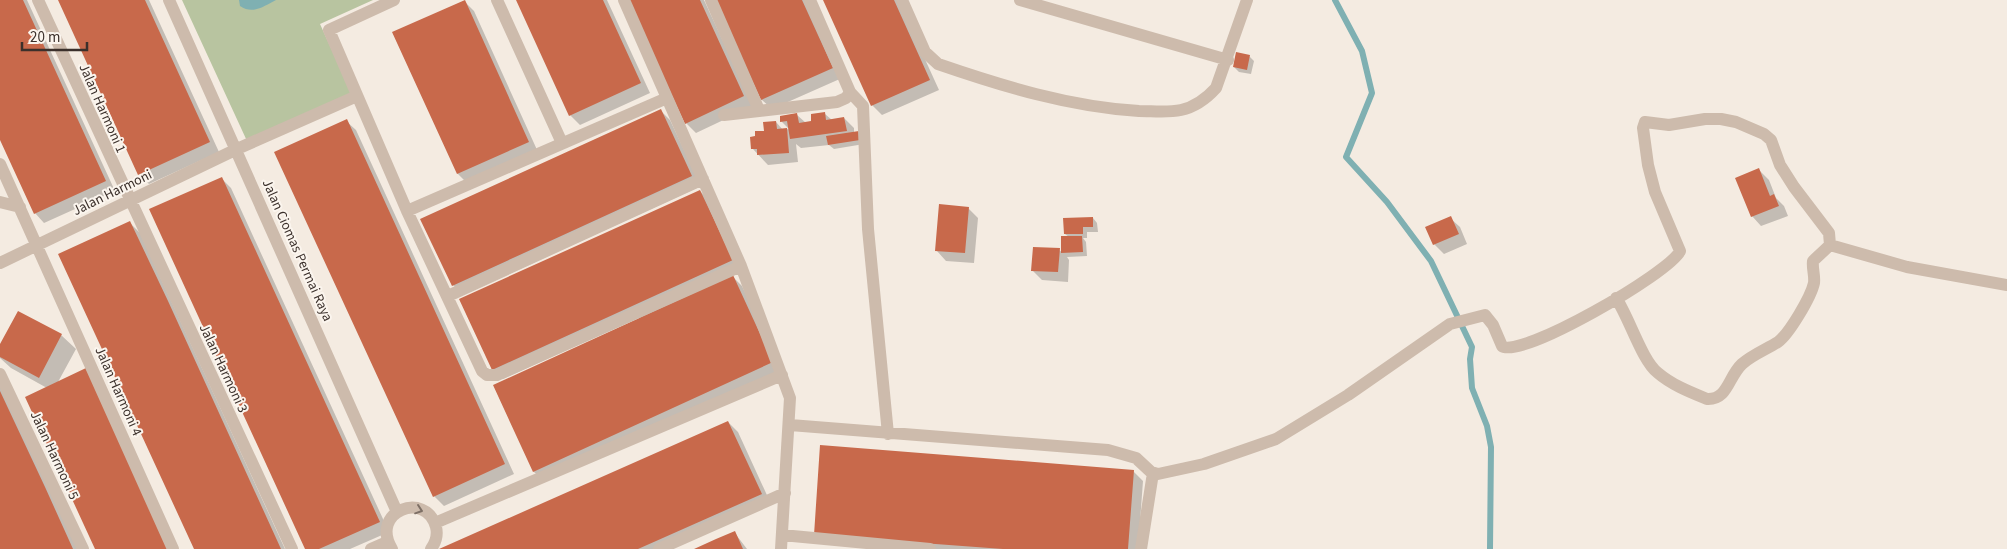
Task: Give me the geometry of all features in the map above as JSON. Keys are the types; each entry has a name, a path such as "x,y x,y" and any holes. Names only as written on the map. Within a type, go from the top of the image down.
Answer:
{"street":[{"name":"Jalan Harmoni 1","path":"38,0 129,200"},
{"name":"Jalan Ciomas Permai Raya","path":"170,0 397,512"},
{"path":"394,0 328,30 407,210 482,372 492,376 741,266"},
{"path":"497,0 562,143"},
{"path":"624,0 741,266 790,398 790,425 781,549"},
{"path":"711,0 759,110"},
{"path":"810,0 850,92 863,106 868,229 888,434"},
{"path":"902,0 925,52 938,64 1017,88 1100,107 1167,112 1182,110 1205,99 1216,88 1228,60 1247,0"},
{"path":"1020,0 1228,60"},
{"path":"724,115 838,102 846,98 850,92"},
{"name":"Jalan Harmoni","path":"0,263 237,149 357,96"},
{"path":"407,210 667,98"},
{"path":"790,425 1108,450 1136,458 1153,473 1164,473 1204,464 1276,439 1348,395 1450,324 1482,315 1489,317 1500,343 1505,348 1530,344 1616,298 1656,274 1680,251 1655,192 1648,165 1643,128 1645,122 1670,125 1721,119 1736,122 1764,134 1771,140 1780,165 1789,180 1829,232 1830,245"},
{"name":"Jalan Harmoni 4","path":"0,164 38,244 173,549"},
{"path":"448,296 703,179"},
{"name":"Jalan Harmoni 3","path":"129,200 292,549"},
{"path":"0,202 20,207"},
{"path":"1830,245 1907,267 2007,285"},
{"path":"1616,298 1645,357 1656,373 1674,384 1712,399 1726,390 1730,378 1743,363 1780,340 1788,332 1814,286 1813,260 1830,245"},
{"name":"Jalan Harmoni 5","path":"0,374 82,549"},
{"path":"435,523 782,375"},
{"path":"1141,549 1153,473"},
{"path":"659,549 785,493"},
{"path":"371,549 390,546 387,525 397,512 411,507 426,511 435,523 437,538 431,549"},
{"path":"782,535 930,549"}],"green space":[{"path":"182,0 373,0 320,24 352,94 247,141"}],"water":[{"path":"239,0 276,0 258,9 249,10 240,6"}],"building":[{"path":"0,0 23,0 106,181 34,214 0,140"},
{"path":"58,0 145,0 210,142 138,175"},
{"path":"465,0 529,142 457,174 392,32"},
{"path":"516,0 603,0 641,83 569,116"},
{"path":"628,0 700,0 744,96 685,124"},
{"path":"715,0 802,0 833,68 761,100"},
{"path":"823,0 894,0 930,80 871,106"},
{"path":"1236,52 1250,55 1247,70 1233,67"},
{"path":"661,109 692,176 452,286 420,219"},
{"path":"825,112 826,120 844,117 847,131 790,139 787,121 780,122 780,116 797,113 799,123 811,121 811,114"},
{"path":"347,119 505,464 433,497 274,152"},
{"path":"776,121 777,129 787,128 789,153 757,155 757,149 751,149 750,137 755,136 755,131 764,131 763,122"},
{"path":"859,131 860,140 828,145 826,136"},
{"path":"1759,168 1770,196 1774,194 1779,206 1751,217 1735,178"},
{"path":"222,177 380,522 319,549 305,549 149,209"},
{"path":"700,190 733,260 492,370 459,299"},
{"path":"939,204 969,207 965,253 935,251"},
{"path":"1451,216 1459,234 1433,245 1425,227"},
{"path":"1093,217 1093,227 1083,227 1083,234 1064,234 1063,218"},
{"path":"130,221 281,549 194,549 58,254"},
{"path":"1061,236 1082,236 1083,252 1061,253"},
{"path":"1033,247 1060,248 1058,272 1031,271"},
{"path":"733,275 773,362 533,472 493,385"},
{"path":"18,311 62,334 39,378 0,357 0,344"},
{"path":"86,368 169,549 95,549 25,397"},
{"path":"0,391 45,487 73,549 0,549"},
{"path":"728,421 762,494 638,549 439,549"},
{"path":"820,445 1134,470 1128,549 1003,549 814,535"},
{"path":"735,531 743,549 694,549 716,539"}],"waterway":[{"path":"1335,0 1362,51 1372,93 1346,157 1387,202 1431,261 1472,347 1470,359 1472,388 1487,426 1491,447 1490,549"}]}
